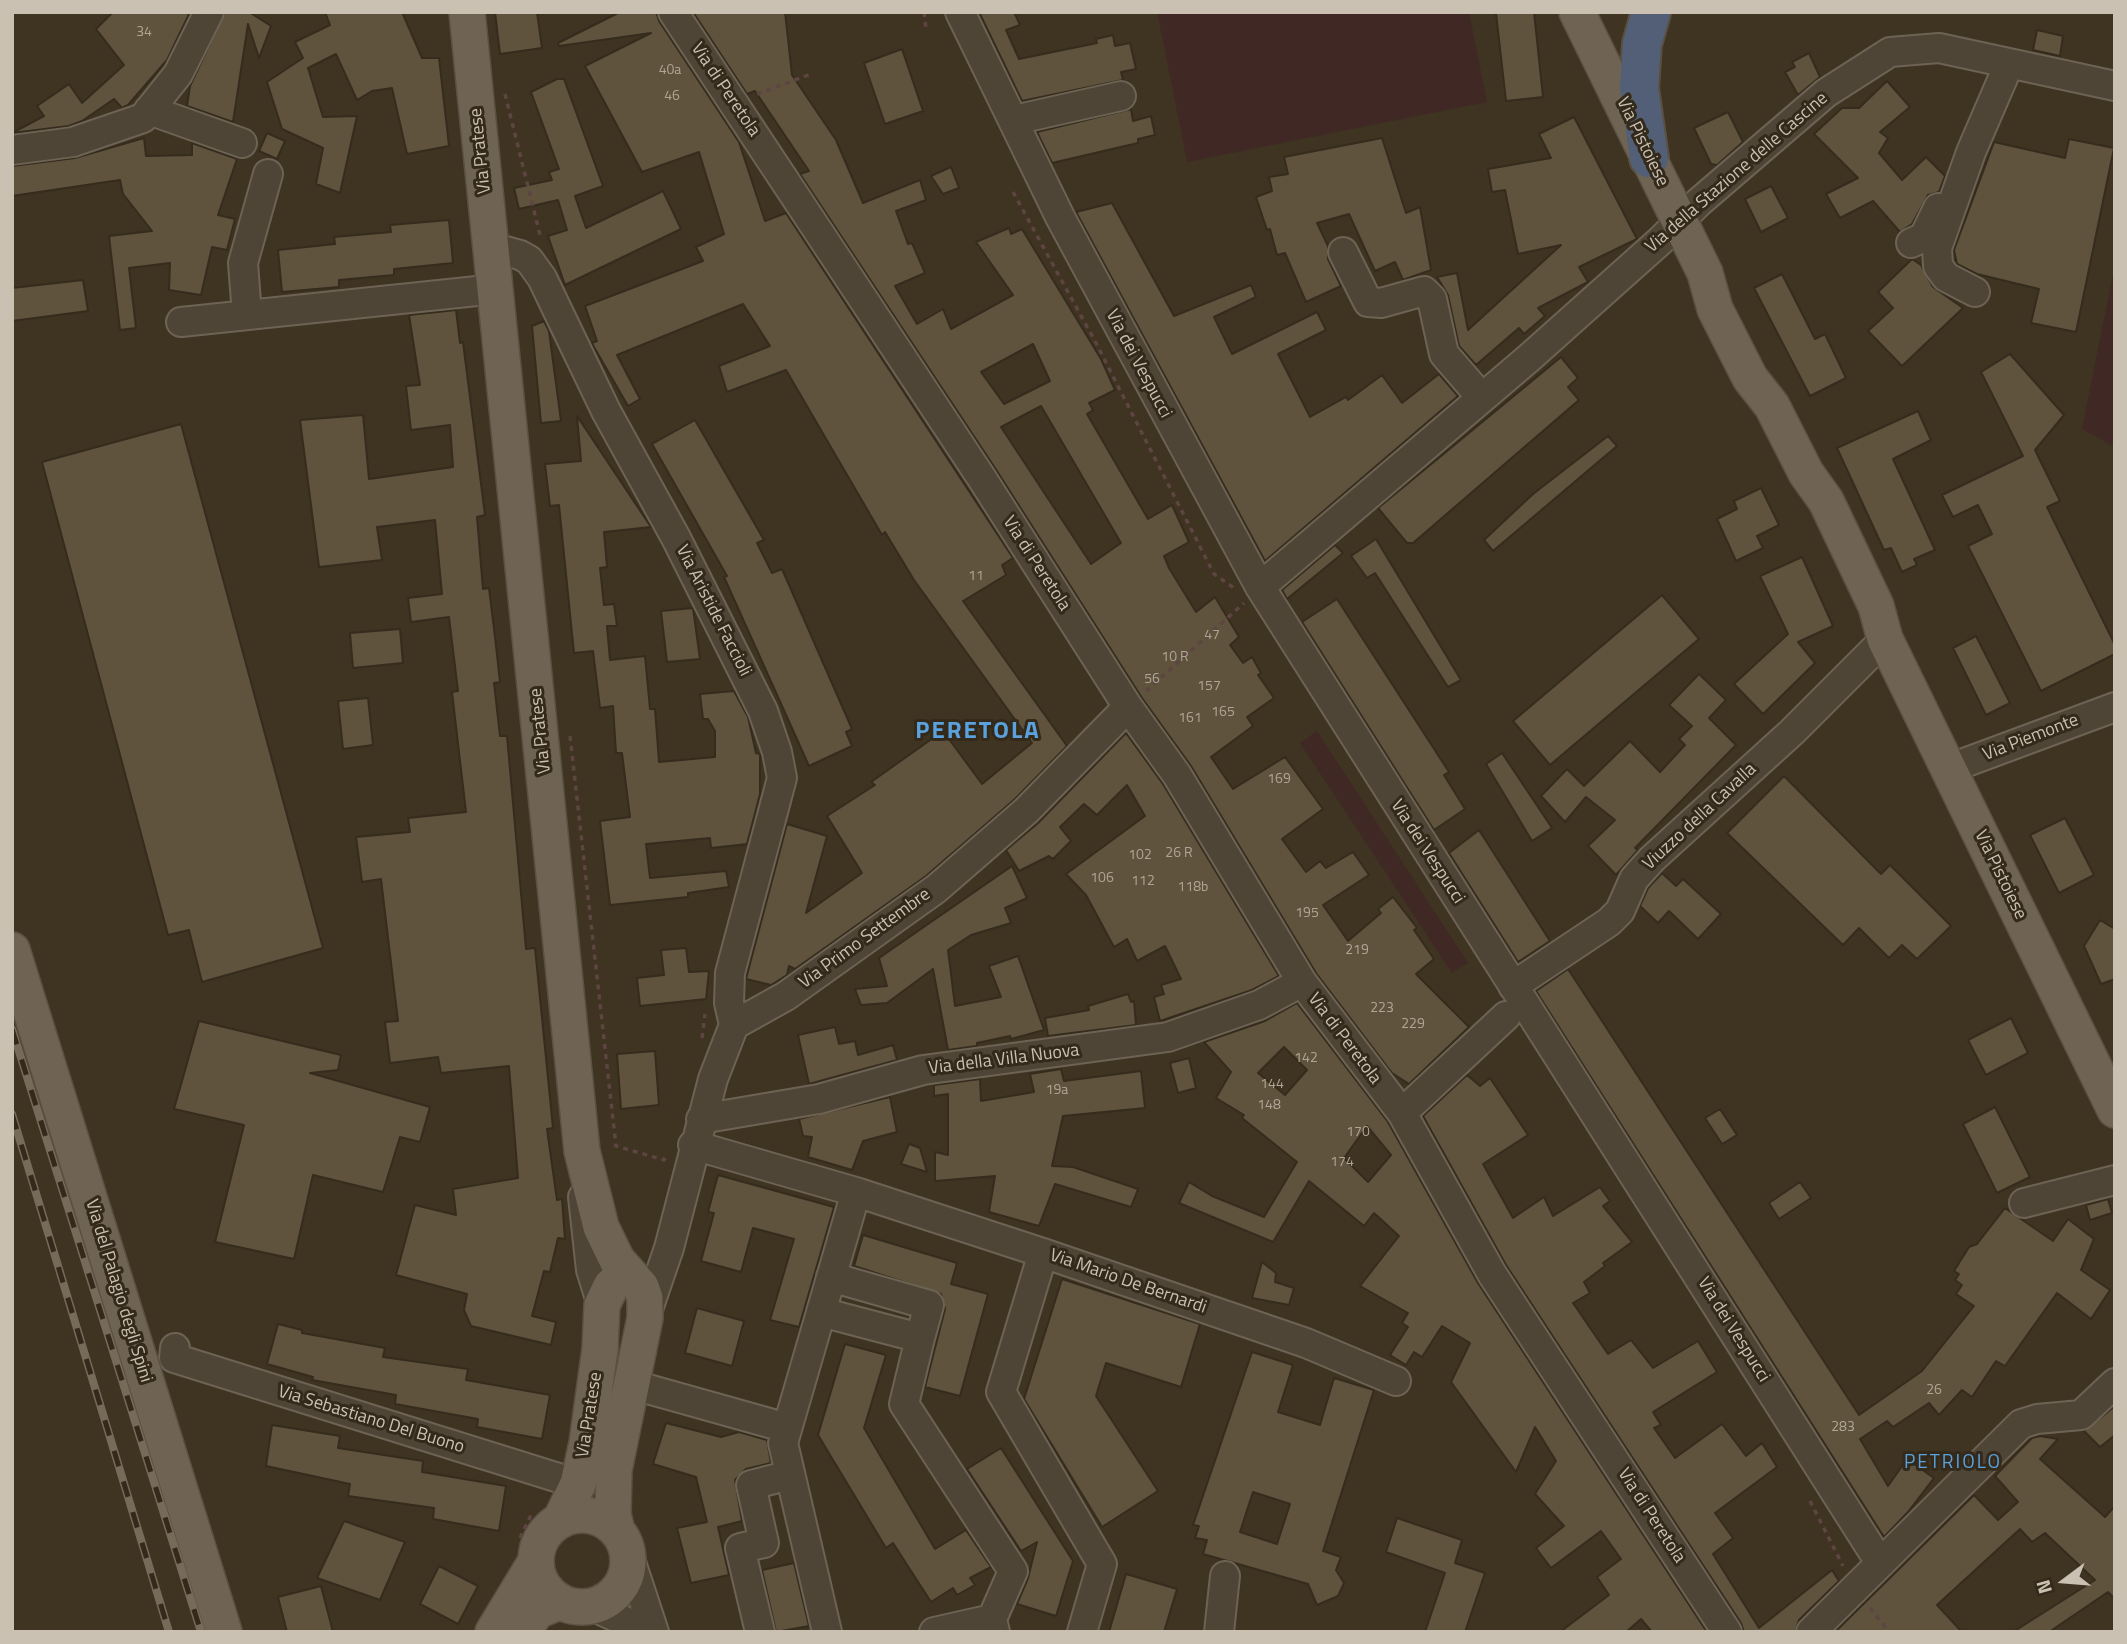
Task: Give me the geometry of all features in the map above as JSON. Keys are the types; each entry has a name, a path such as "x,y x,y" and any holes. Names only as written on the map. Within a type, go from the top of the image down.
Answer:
{"highway":[{"path":"1649,158 1639,88 1642,44 1650,12"}],"main road":[{"name":"Via Pratese","path":"467,12 586,1173 601,1227 614,1256 643,1292 645,1318 630,1384 613,1483 612,1514 623,1543"},
{"name":"Via Pistoiese","path":"1577,12 1705,273 1729,302 1758,359 1772,406 1806,473 1826,501 1876,606 1885,639 2115,1110"},
{"name":"Via del Palagio degli Spini","path":"12,950 224,1632"},
{"path":"602,1304 611,1286 627,1273"},
{"name":"Via Pratese","path":"560,1521 564,1479 595,1389 602,1304"},
{"path":"493,1632 527,1553 541,1539 560,1521 577,1516 608,1522 623,1543 621,1585 607,1600 537,1611 522,1632"},
{"path":"527,1553 543,1585 576,1604"}],"street":[{"path":"12,150 73,142 143,118 178,75 209,12"},
{"name":"Via di Peretola","path":"673,12 981,477 1128,706 1177,775 1302,982 1402,1113 1492,1273 1727,1632"},
{"name":"Via dei Vespucci","path":"960,12 1066,229 1253,594 1513,986 1879,1561"},
{"name":"Via della Stazione delle Cascine","path":"1253,594 1482,398 1826,93 1890,52 1939,48 1956,57 2001,62 2115,86"},
{"path":"1911,243 1924,237 1944,195 1975,102 2001,62"},
{"path":"1975,292 1946,276 1938,267 1937,248 2001,62"},
{"path":"1014,120 1121,96"},
{"path":"149,110 242,143"},
{"path":"247,315 243,262 268,174"},
{"name":"Via Aristide Faccioli","path":"491,247 520,255 542,278 608,414 676,538 763,711 782,778 730,973 729,1003 734,1025"},
{"path":"1343,252 1368,302 1381,303 1424,291 1432,299 1444,354 1482,398"},
{"path":"181,322 496,289"},
{"name":"Viuzzo della Cavalla","path":"1513,986 1609,922 1619,911 1634,879 1652,859 1791,732 1885,639"},
{"name":"Via Primo Settembre","path":"734,1025 786,996 936,889 1026,810 1128,706"},
{"name":"Via Piemonte","path":"1948,769 2115,707"},
{"name":"Via della Villa Nuova","path":"687,1138 923,1070 1168,1037 1259,1005 1302,982"},
{"path":"1402,1113 1506,1016"},
{"path":"645,1318 665,1261 677,1211 687,1138 734,1025"},
{"name":"Via Mario De Bernardi","path":"687,1138 1043,1253 1306,1343 1396,1381"},
{"name":"Via Pratese","path":"586,1173 583,1199 586,1237 591,1270 602,1304"},
{"path":"2024,1203 2115,1180"},
{"path":"827,1632 783,1443 856,1192"},
{"path":"627,1273 656,1245 677,1211"},
{"path":"1043,1253 1001,1392 1102,1564 1082,1632"},
{"path":"831,1277 929,1305 904,1404 1013,1572 994,1625 934,1632"},
{"path":"821,1312 920,1338"},
{"name":"Via Sebastiano Del Buono","path":"175,1348 174,1358 564,1479"},
{"path":"1811,1632 1879,1561 2021,1424 2037,1419 2081,1415 2115,1383"},
{"name":"Via Pratese","path":"630,1384 787,1427"},
{"path":"760,1632 740,1548 764,1543 751,1485 790,1475"},
{"path":"623,1543 654,1632"},
{"path":"1219,1632 1225,1576"},
{"path":"576,1604 633,1625 641,1632"}],"path":[{"path":"924,12 926,29"},
{"path":"753,96 811,74"},
{"path":"503,86 549,270 542,278"},
{"path":"1128,706 1253,594"},
{"path":"700,1048 705,1011"},
{"path":"616,1146 664,1160 687,1138"},
{"path":"527,1553 564,1479"}],"shaded area":[{"path":"1157,12 1469,12 1487,102 1187,162"},
{"path":"2115,265 2115,447 2082,429"},
{"path":"1317,731 1468,963 1452,973 1300,743"}],"building":[{"path":"113,12 190,12 167,60 128,105 122,108 114,99 82,121 69,126 12,133 44,116 37,106 69,84 82,103 124,65 96,29"},
{"path":"225,12 249,12 271,26 259,58 248,24 233,122 187,106 190,86"},
{"path":"325,12 402,12 422,58 439,58 449,146 407,154 392,88 372,91 357,100 336,54 308,68 323,117 357,116 340,193 316,184 323,148 282,129 267,82 303,58 295,42 330,25"},
{"path":"495,12 537,12 542,48 500,54"},
{"path":"620,12 656,12 659,21 739,142 765,221 786,213 1013,558 1002,565 1006,575 963,601 1067,746 1015,799 926,876 795,969 789,966 787,975 771,985 746,979 787,824 827,836 806,913 862,873 827,816 875,785 871,782 943,731 982,784 1032,743 914,580 885,532 882,535 786,370 727,392 719,366 770,346 743,304 617,355 640,399 628,406 594,347 592,343 597,341 585,306 703,261 696,247 724,234 699,152 642,172 585,66 651,33 559,46 558,43"},
{"path":"693,12 785,12 792,75 836,140 863,203 920,180 926,200 896,211 908,244 912,243 925,273 895,286 917,324 943,309 951,329 1013,295 976,242 1009,228 1011,234 1022,229 1101,359 1115,390 1089,403 1093,410 1087,414 1148,519 1172,505 1189,542 1164,556 1169,568 1196,612 1215,597 1239,637 1230,645 1243,663 1252,657 1261,673 1258,675 1274,698 1247,717 1253,726 1211,757 1233,789 1285,757 1323,809 1282,839 1306,872 1320,861 1326,868 1353,852 1369,875 1323,905 1348,941 1381,913 1378,909 1393,897 1417,928 1414,930 1434,959 1416,974 1469,1027 1409,1084 1392,1073 1316,973 1191,766 1142,698 995,468 800,174 809,171 755,91 747,94","holes":["1033,344 1050,381 1004,404 981,372","1041,406 1121,543 1091,564 1001,427"]},
{"path":"979,12 1014,12 1020,25 1006,30 1019,59 1097,43 1096,39 1113,35 1115,46 1130,43 1136,69 1121,72 1123,80 1022,101"},
{"path":"1534,12 1543,97 1506,101 1496,13"},
{"path":"2037,30 2063,36 2060,56 2033,50"},
{"path":"902,49 923,111 885,124 864,63"},
{"path":"1809,53 1820,77 1798,95 1785,72 1795,67 1792,62"},
{"path":"557,79 564,79 603,186 575,196 586,228 663,191 681,229 565,285 548,236 567,230 558,200 519,209 514,188 552,180 549,172 559,169 531,92"},
{"path":"1887,81 1910,107 1880,132 1888,138 1879,153 1902,180 1926,157 1945,176 1939,192 1928,195 1912,224 1900,232 1873,201 1840,218 1826,194 1858,178 1814,134 1842,108 1859,108"},
{"path":"1131,109 1133,121 1151,116 1155,135 1138,139 1138,143 1052,163 1037,132"},
{"path":"1728,112 1743,142 1717,165 1711,164 1694,128"},
{"path":"1574,117 1637,239 1579,267 1588,282 1538,308 1545,316 1524,334 1519,328 1476,365 1459,346 1448,295 1437,277 1457,273 1468,330 1561,245 1518,254 1505,190 1492,192 1488,169 1551,158 1539,134"},
{"path":"267,133 285,141 277,159 259,151"},
{"path":"144,138 146,156 192,155 192,143 237,159 218,215 235,219 227,250 212,247 201,295 169,290 170,263 129,268 136,328 120,330 109,236 152,231 123,194 120,180 12,196 12,166 75,158"},
{"path":"1382,138 1406,213 1420,207 1431,270 1403,280 1395,262 1375,271 1349,214 1317,223 1328,246 1328,259 1341,286 1306,302 1285,253 1277,255 1270,229 1267,230 1256,197 1272,191 1269,177 1288,174 1284,157"},
{"path":"2069,139 2114,148 2076,332 2031,323 2039,289 1977,274 1957,264 1954,250 1994,142 2065,158"},
{"path":"951,167 959,188 943,194 931,176"},
{"path":"1771,186 1788,218 1761,232 1745,199"},
{"path":"1112,203 1174,316 1251,285 1256,297 1214,317 1232,354 1317,312 1326,330 1278,354 1310,417 1346,397 1348,400 1382,375 1402,403 1439,374 1458,396 1265,561 1076,212"},
{"path":"449,220 453,263 394,269 394,275 339,280 339,287 282,292 278,250 335,244 334,237 391,232 390,225"},
{"path":"1912,259 1921,265 1933,287 1963,308 1902,366 1868,331 1893,308 1878,292"},
{"path":"1782,274 1815,339 1825,334 1846,378 1810,396 1754,288"},
{"path":"83,280 88,311 12,321 12,288"},
{"path":"456,310 460,343 463,342 485,515 477,517 483,589 489,588 500,682 494,683 500,736 507,736 526,949 535,948 553,1128 547,1129 557,1200 562,1199 565,1239 558,1238 550,1272 544,1271 532,1316 556,1322 551,1345 471,1326 464,1310 467,1294 396,1275 415,1205 456,1215 453,1189 518,1178 509,1066 441,1073 438,1057 390,1063 385,1022 398,1021 381,879 362,882 356,837 410,832 408,818 466,812 452,692 458,691 449,617 411,622 408,598 442,594 435,520 377,527 382,560 319,567 300,420 363,415 369,479 453,467 450,425 411,430 406,386 420,385 409,315"},
{"path":"544,321 549,331 561,421 541,423 532,326"},
{"path":"2010,354 2064,415 2035,450 2060,501 2047,507 2115,645 2115,654 2041,691 1968,546 1992,534 1978,505 1953,517 1942,495 2023,456 1981,372"},
{"path":"1561,357 1578,378 1568,387 1579,400 1413,543 1407,543 1378,508"},
{"path":"1918,411 1931,440 1893,459 1935,550 1914,559 1917,565 1902,572 1891,548 1884,550 1837,448"},
{"path":"577,416 651,527 604,532 607,567 600,568 604,605 614,604 617,626 607,626 610,660 645,656 650,709 655,709 659,762 715,757 715,731 708,719 703,719 700,694 734,691 748,717 756,753 760,754 760,794 747,844 711,848 710,838 646,844 650,878 726,871 729,887 688,893 688,897 610,905 600,821 630,817 622,753 616,753 613,706 600,708 593,651 574,653 559,505 550,506 545,464 581,461"},
{"path":"695,420 764,540 757,543 772,573 782,569 852,729 846,732 852,746 809,766 724,577 727,576 652,444"},
{"path":"181,424 323,948 202,982 189,930 168,935 42,462"},
{"path":"1608,436 1617,446 1493,551 1484,540 1533,494"},
{"path":"1761,488 1779,525 1757,536 1763,548 1736,561 1717,519 1737,509 1734,501"},
{"path":"1376,539 1461,680 1448,687 1375,573 1367,578 1351,556"},
{"path":"1335,545 1343,553 1287,599 1282,590"},
{"path":"1802,557 1833,626 1798,642 1815,663 1763,714 1734,684 1788,634 1760,576"},
{"path":"1662,595 1699,639 1550,765 1513,721"},
{"path":"1337,599 1449,772 1444,775 1465,809 1434,830 1302,622"},
{"path":"693,608 700,659 667,662 661,611"},
{"path":"400,629 403,663 353,668 350,633"},
{"path":"1976,636 2010,703 1986,715 1953,648"},
{"path":"1699,674 1726,700 1709,718 1736,745 1635,848 1638,850 1616,875 1588,846 1615,820 1586,797 1565,822 1541,796 1567,769 1584,786 1630,741 1660,772 1685,745 1679,739 1692,726 1669,705"},
{"path":"368,698 373,745 343,749 338,701"},
{"path":"1126,733 1163,784 1279,976 1252,990 1160,1021 1154,997 1164,994 1161,985 1181,979 1165,946 1137,961 1127,939 1114,947 1086,895 1066,874 1145,816 1127,785 1097,815 1084,804 1060,827 1071,841 1053,859 1049,856 1019,871 1006,850 1038,823"},
{"path":"1502,753 1552,828 1532,841 1486,764"},
{"path":"1784,776 1881,874 1890,865 1951,926 1917,959 1902,945 1889,958 1859,928 1843,945 1727,833"},
{"path":"2065,818 2094,875 2059,893 2030,835"},
{"path":"1479,830 1550,941 1518,962 1449,853"},
{"path":"1012,866 1027,898 1005,908 1011,923 971,935 948,950 955,1006 1001,997 989,966 1018,956 1044,1030 948,1050 933,969 887,1003 861,1005 855,989 887,986 879,958"},
{"path":"1662,873 1676,886 1683,879 1721,914 1698,939 1669,911 1658,923 1640,906 1648,888"},
{"path":"2100,920 2115,929 2115,979 2101,984 2084,946"},
{"path":"686,948 689,972 709,971 706,999 640,1006 637,978 664,975 661,950"},
{"path":"1568,969 1859,1415 1922,1371 1974,1306 1956,1294 1962,1285 1955,1280 1959,1274 1954,1271 1969,1247 1977,1244 2005,1208 2053,1241 2068,1219 2094,1239 2081,1270 2110,1290 2091,1319 2057,1293 2005,1366 1996,1361 1972,1397 1962,1390 1939,1415 1929,1403 1893,1427 1887,1421 1860,1439 1888,1486 1907,1459 1934,1478 1908,1512 1884,1537 1536,991"},
{"path":"1128,994 1131,1002 1134,1001 1136,1025 1048,1036 1045,1018 1089,1010 1088,1006"},
{"path":"1297,1003 1388,1122 1478,1283 1707,1632 1652,1632 1641,1619 1626,1632 1560,1632 1609,1595 1597,1577 1621,1559 1601,1531 1551,1568 1536,1548 1564,1526 1535,1494 1556,1461 1535,1427 1516,1472 1451,1382 1470,1343 1442,1326 1422,1357 1414,1352 1406,1365 1390,1355 1408,1327 1402,1323 1408,1313 1360,1286 1399,1236 1374,1213 1364,1226 1309,1181 1273,1242 1179,1203 1189,1182 1212,1196 1264,1217 1297,1162 1242,1118 1244,1115 1216,1098 1231,1072 1204,1042 1265,1021","holes":["1284,1047 1307,1070 1285,1095 1258,1073","1367,1126 1391,1155 1368,1182 1344,1158"]},
{"path":"2011,1018 2028,1053 1986,1075 1968,1040"},
{"path":"199,1021 341,1055 338,1070 310,1073 430,1107 420,1142 400,1137 383,1192 313,1175 294,1259 215,1242 244,1125 174,1109"},
{"path":"835,1027 839,1044 855,1041 858,1055 893,1045 897,1060 809,1084 798,1035"},
{"path":"655,1051 659,1105 621,1109 617,1054"},
{"path":"1189,1058 1196,1088 1178,1093 1170,1063"},
{"path":"1061,1069 1064,1081 1141,1071 1145,1108 1063,1116 1052,1166 1073,1167 1138,1189 1131,1207 1055,1184 1039,1226 989,1212 995,1176 935,1181 935,1152 948,1155 948,1094 934,1096 934,1085 980,1079 981,1101 1034,1092 1030,1074"},
{"path":"1467,1075 1480,1086 1490,1078 1528,1135 1483,1164 1513,1218 1544,1197 1553,1216 1600,1187 1610,1201 1603,1206 1632,1242 1603,1263 1605,1266 1584,1282 1590,1293 1573,1303 1608,1354 1631,1340 1653,1368 1698,1341 1717,1372 1653,1412 1661,1425 1654,1428 1675,1458 1722,1424 1746,1456 1762,1443 1777,1467 1715,1513 1733,1538 1713,1554 1759,1628 1832,1570 1839,1581 1799,1620 1795,1632 1744,1632 1741,1623 1506,1265 1423,1116"},
{"path":"890,1097 897,1132 863,1141 852,1170 808,1157 812,1137 803,1136 799,1119"},
{"path":"1995,1107 2030,1177 1997,1193 1963,1124"},
{"path":"1720,1109 1737,1135 1722,1144 1705,1118"},
{"path":"909,1144 920,1148 927,1172 901,1164"},
{"path":"718,1175 834,1207 799,1327 770,1320 794,1239 753,1228 741,1272 701,1261 714,1213 708,1212"},
{"path":"1800,1182 1811,1198 1779,1219 1769,1203"},
{"path":"2108,1199 2112,1213 2090,1220 2086,1205"},
{"path":"863,1235 957,1263 951,1284 988,1294 960,1396 925,1387 945,1309 941,1294 854,1266"},
{"path":"1262,1262 1276,1273 1275,1282 1294,1288 1289,1305 1252,1298"},
{"path":"1062,1279 1200,1324 1181,1387 1106,1363 1096,1396 1158,1491 1102,1527 1024,1399"},
{"path":"697,1308 744,1321 732,1366 685,1353"},
{"path":"278,1324 302,1330 302,1333 385,1348 383,1357 468,1369 466,1380 550,1395 542,1439 477,1427 478,1419 395,1404 396,1395 312,1380 313,1377 267,1364"},
{"path":"845,1344 886,1355 864,1428 935,1549 966,1530 991,1567 970,1578 975,1585 957,1595 953,1588 931,1602 893,1543 886,1548 818,1435"},
{"path":"1252,1352 1293,1365 1278,1412 1320,1425 1334,1378 1374,1390 1323,1551 1341,1557 1336,1570 1344,1583 1338,1596 1317,1605 1308,1584 1203,1554 1207,1540 1195,1538 1199,1526 1193,1525","holes":["1253,1492 1290,1504 1277,1544 1240,1532"]},
{"path":"2115,1406 2115,1435 2100,1447 2084,1431"},
{"path":"666,1423 721,1437 739,1432 767,1440 771,1463 746,1469 735,1480 742,1521 718,1527 729,1575 691,1583 677,1528 707,1522 696,1477 653,1464"},
{"path":"272,1425 340,1436 338,1448 423,1461 422,1472 506,1486 499,1531 433,1519 434,1508 348,1496 350,1484 266,1466"},
{"path":"2040,1436 2058,1439 2040,1459 2105,1517 2115,1506 2115,1599 2108,1592 2049,1632 2013,1632 2095,1580 2045,1533 2032,1542 2020,1529 1937,1605 1962,1632 1835,1632 1974,1495 1998,1520 2018,1502 1995,1476 2032,1438"},
{"path":"1001,1448 1073,1561 1056,1616 1017,1604 1028,1578 1037,1542 1021,1551 967,1469"},
{"path":"1397,1518 1462,1540 1455,1563 1485,1573 1465,1632 1425,1632 1445,1573 1386,1552"},
{"path":"344,1521 405,1542 380,1600 317,1578"},
{"path":"794,1563 809,1626 776,1632 762,1570"},
{"path":"439,1566 478,1586 458,1624 420,1604"},
{"path":"1126,1574 1177,1589 1164,1632 1109,1632"},
{"path":"321,1586 333,1632 287,1632 278,1597"}],"railway":[{"path":"12,1029 201,1632"},
{"path":"12,1114 169,1632"}],"district":[{"name":"PERETOLA","path":"978,732"},
{"name":"PETRIOLO","path":"1953,1463"}]}
